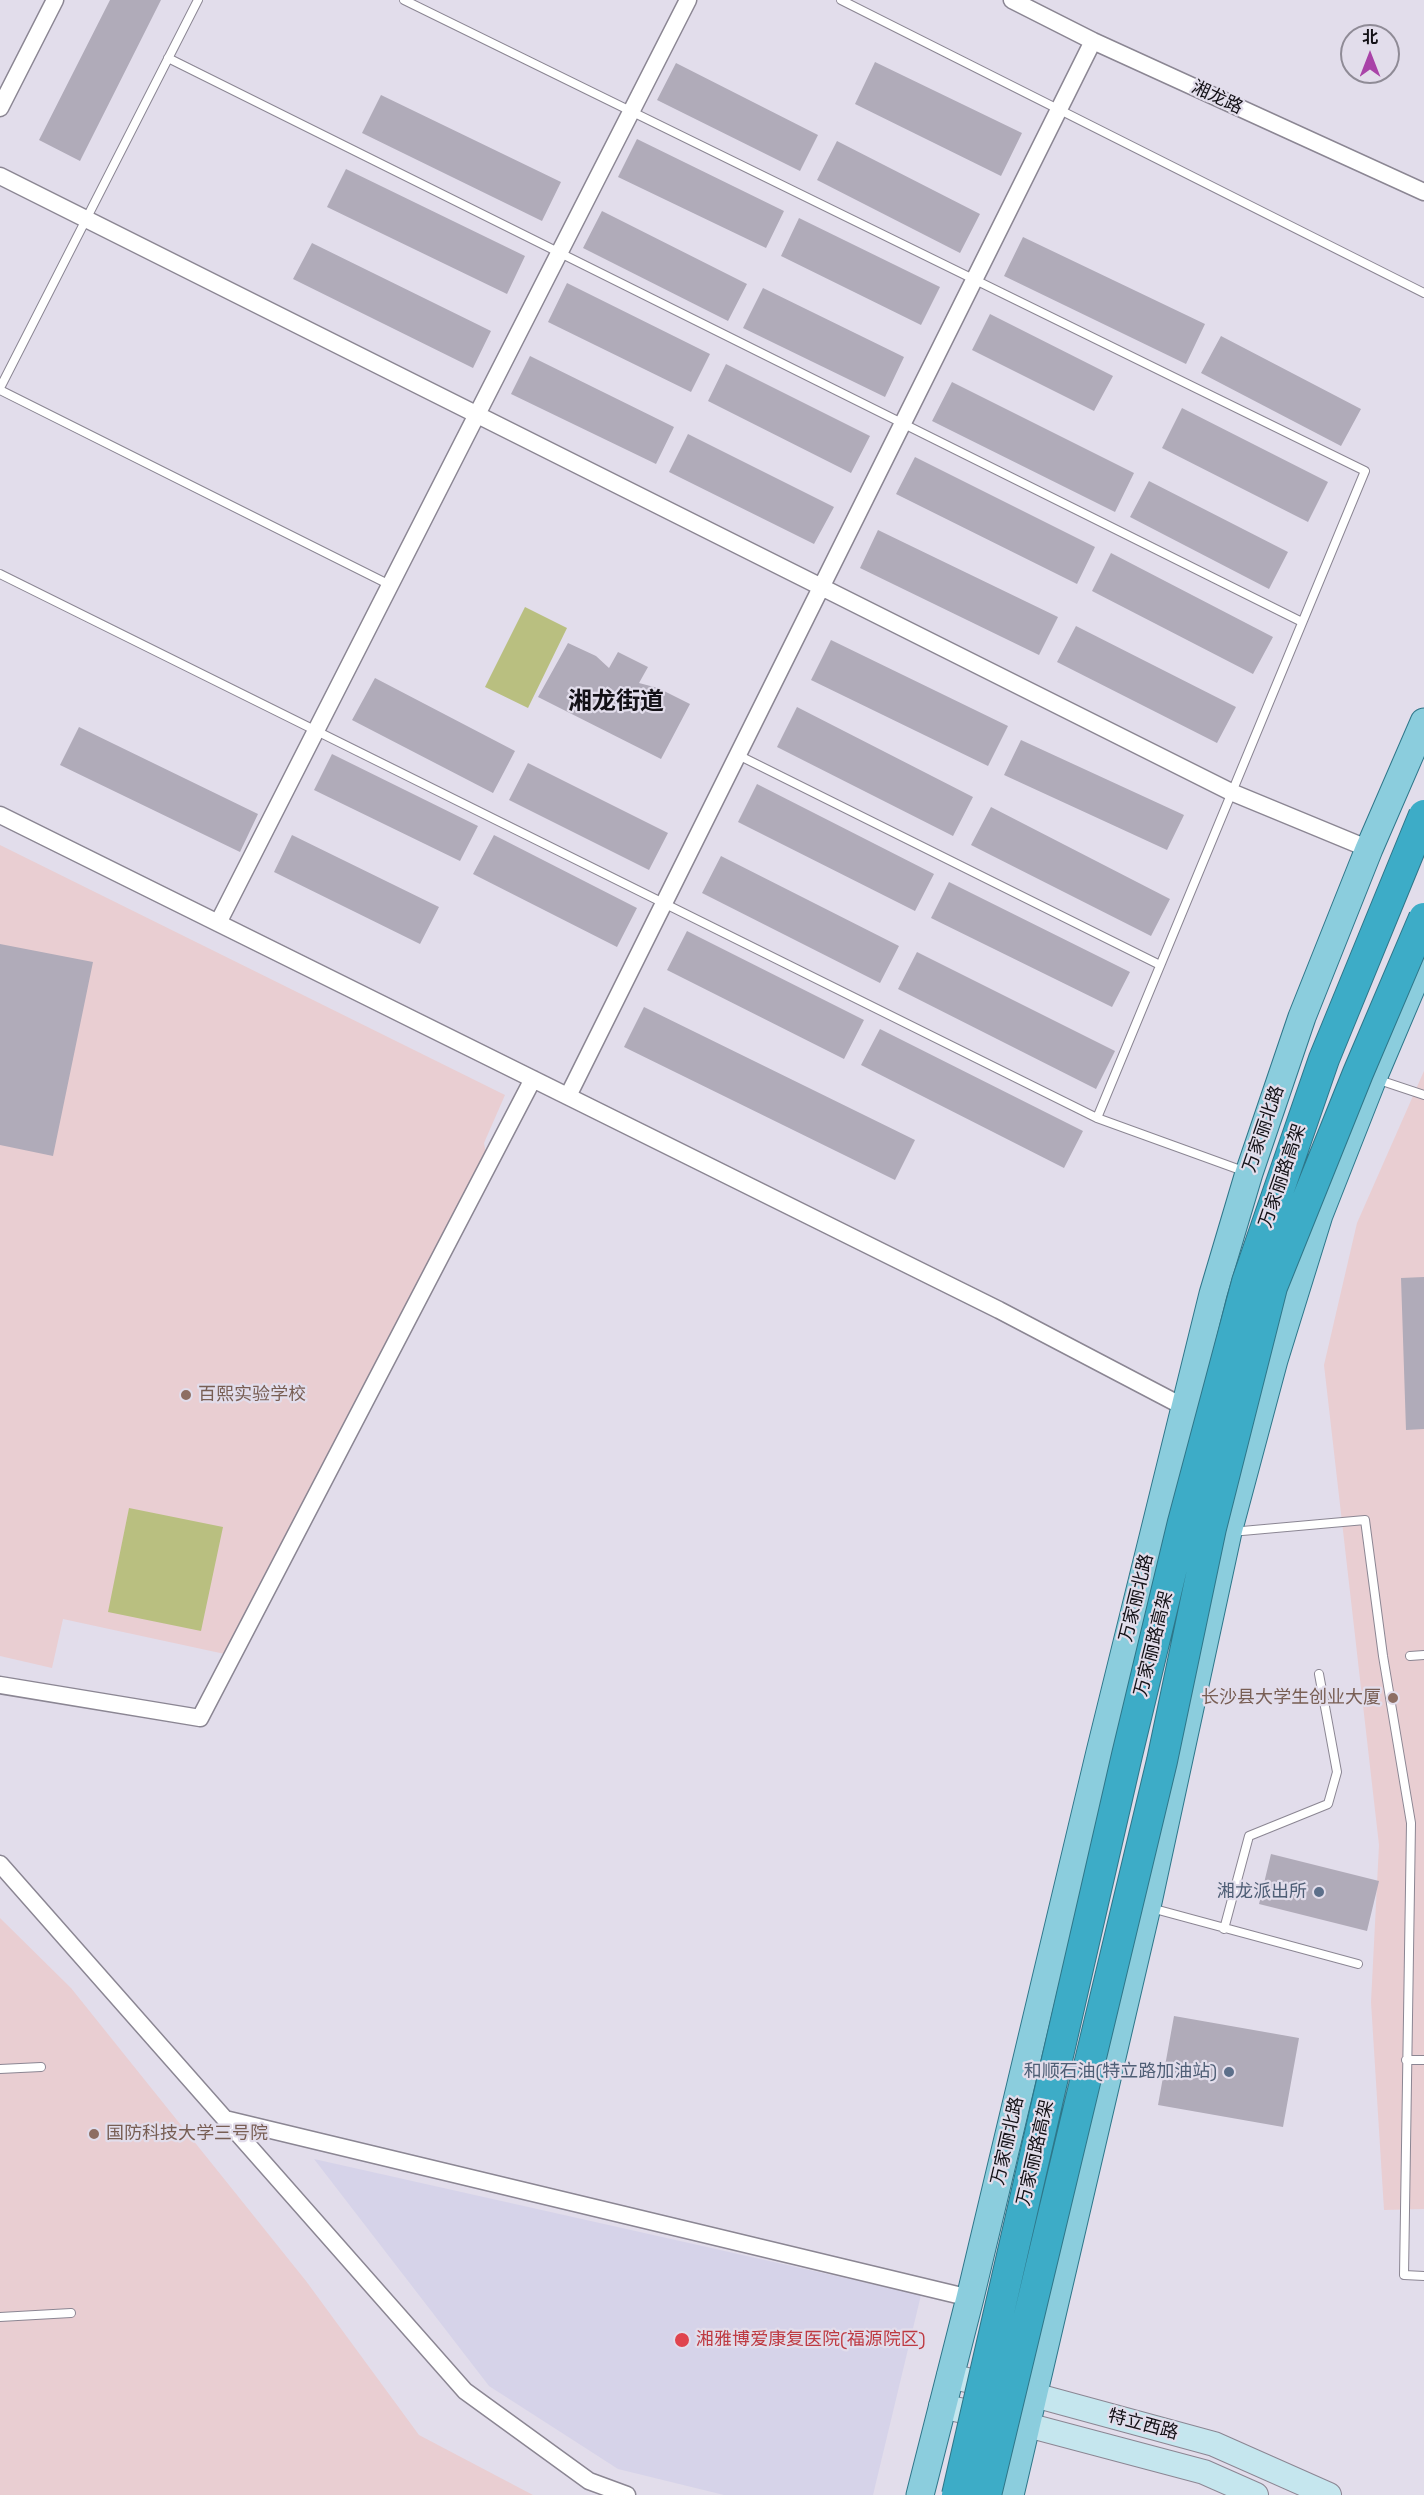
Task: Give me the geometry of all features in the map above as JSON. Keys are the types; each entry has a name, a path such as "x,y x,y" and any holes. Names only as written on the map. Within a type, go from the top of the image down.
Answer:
{"highway":[{"name":"万家丽路高架","path":"957,2495 1127,1755 1184,1522 1247,1282 1324,1059 1424,815"},
{"name":"万家丽路高架","path":"986,2495 1162,1761 1211,1528 1272,1287 1358,1073 1424,918"}],"main road":[{"name":"万家丽北路","path":"920,2495 970,2298 1184,1407 1214,1294 1249,1173 1302,1017 1369,849 1424,722"},
{"path":"1010,2495 1147,1907 1228,1532 1274,1360 1316,1226 1373,1078 1424,958"},
{"name":"特立西路","path":"949,2376 1034,2395 1214,2444 1329,2495"},
{"name":"特立西路","path":"941,2406 1027,2425 1204,2472 1256,2495"}],"street":[{"path":"0,108 56,0"},
{"path":"218,923 688,0"},
{"name":"湘龙路","path":"1012,0 1093,41 1424,192"},
{"path":"568,1096 1093,41"},
{"path":"0,176 1231,792 1369,849"},
{"path":"0,815 999,1310 1184,1407"},
{"path":"0,1685 200,1718 533,1079"},
{"path":"0,1864 465,2391 590,2481 627,2495"},
{"path":"225,2119 970,2298"}],"lane":[{"path":"198,0 0,389 390,585"},
{"path":"404,0 1365,471 1097,1118"},
{"path":"841,0 1424,293"},
{"path":"168,58 1302,622"},
{"path":"0,574 1097,1118 1249,1173"},
{"path":"738,755 1160,965"},
{"path":"1373,1078 1424,1094"},
{"path":"1228,1532 1365,1520 1383,1656 1411,1823 1404,2275 1424,2276"},
{"path":"1410,1656 1424,1655"},
{"path":"1224,1929 1249,1836 1328,1804 1337,1772 1319,1674"},
{"path":"1147,1907 1358,1964"},
{"path":"1406,2060 1424,2060"},
{"path":"0,2069 41,2067"},
{"path":"0,2317 71,2313"}],"shaded area":[{"name":"百熙实验学校","path":"0,845 505,1095 484,1143 489,1171 234,1656 63,1619 52,1668 0,1656"},
{"name":"长沙县大学生创业大厦","path":"1424,1071 1424,2209 1384,2210 1371,2002 1379,1845 1324,1365 1357,1223"},
{"name":"国防科技大学三号院","path":"0,1918 71,1988 306,2281 419,2435 533,2495 0,2495"},
{"name":"湘雅博爱康复医院(福源院区)","path":"314,2159 921,2295 873,2495 724,2495 618,2469 489,2386"}],"green space":[{"path":"525,607 567,628 528,708 485,687"},
{"path":"129,1508 223,1527 201,1631 108,1612"}],"building":[{"path":"110,0 161,0 80,161 39,140"},
{"path":"875,62 1022,133 1001,176 855,104"},
{"path":"676,63 818,135 800,171 657,100"},
{"path":"381,95 561,182 542,221 362,133"},
{"path":"637,139 784,211 766,248 618,177"},
{"path":"837,141 980,214 960,253 817,180"},
{"path":"346,169 525,256 507,294 327,207"},
{"path":"602,211 747,284 728,321 583,248"},
{"path":"799,218 940,287 921,325 781,256"},
{"path":"1023,237 1205,324 1186,364 1004,276"},
{"path":"312,243 491,331 473,368 293,279"},
{"path":"567,283 710,354 691,392 548,322"},
{"path":"763,288 904,357 885,397 743,328"},
{"path":"990,314 1113,376 1094,411 972,350"},
{"path":"1221,336 1361,409 1341,446 1201,373"},
{"path":"530,356 674,427 656,464 511,394"},
{"path":"726,364 870,436 851,473 708,401"},
{"path":"952,382 1134,473 1115,512 932,421"},
{"path":"1182,408 1328,482 1308,522 1162,448"},
{"path":"688,434 834,507 814,544 669,472"},
{"path":"915,457 1095,547 1077,584 896,494"},
{"path":"1149,481 1288,552 1269,589 1130,517"},
{"path":"878,530 1058,617 1039,655 860,568"},
{"path":"1111,553 1273,637 1253,674 1092,591"},
{"path":"1076,626 1236,707 1217,743 1057,662"},
{"path":"831,640 1008,726 988,766 811,680"},
{"path":"568,643 596,656 609,668 618,652 648,667 639,683 658,688 690,704 661,759 538,697"},
{"path":"375,678 515,751 493,793 352,720"},
{"path":"797,707 973,797 953,836 777,747"},
{"path":"79,727 258,814 240,852 60,765"},
{"path":"1021,740 1184,815 1167,850 1004,775"},
{"path":"332,754 478,826 460,861 314,790"},
{"path":"528,763 668,833 649,870 509,800"},
{"path":"757,784 934,874 915,911 738,822"},
{"path":"991,807 1170,899 1151,936 971,845"},
{"path":"292,835 439,907 420,944 274,872"},
{"path":"494,835 637,908 617,947 473,874"},
{"path":"721,856 899,946 880,983 702,893"},
{"path":"949,882 1130,972 1112,1007 931,918"},
{"path":"687,931 864,1020 844,1059 667,970"},
{"path":"0,944 93,962 53,1156 0,1145"},
{"path":"917,952 1115,1051 1096,1089 898,989"},
{"path":"644,1007 915,1140 895,1180 624,1047"},
{"path":"880,1029 1083,1131 1064,1168 861,1065"},
{"path":"1424,1277 1424,1429 1406,1430 1401,1278"},
{"name":"湘龙派出所","path":"1271,1854 1379,1881 1367,1931 1259,1904"},
{"name":"和顺石油(特立路加油站)","path":"1174,2016 1299,2038 1283,2127 1158,2105"}],"place":[{"name":"百熙实验学校","path":"186,1395"},
{"name":"长沙县大学生创业大厦","path":"1393,1698"},
{"name":"湘龙派出所","path":"1319,1892"},
{"name":"和顺石油(特立路加油站)","path":"1229,2072"},
{"name":"国防科技大学三号院","path":"94,2134"},
{"name":"湘雅博爱康复医院(福源院区)","path":"682,2340"}],"district":[{"name":"湘龙街道","path":"616,702"}]}
